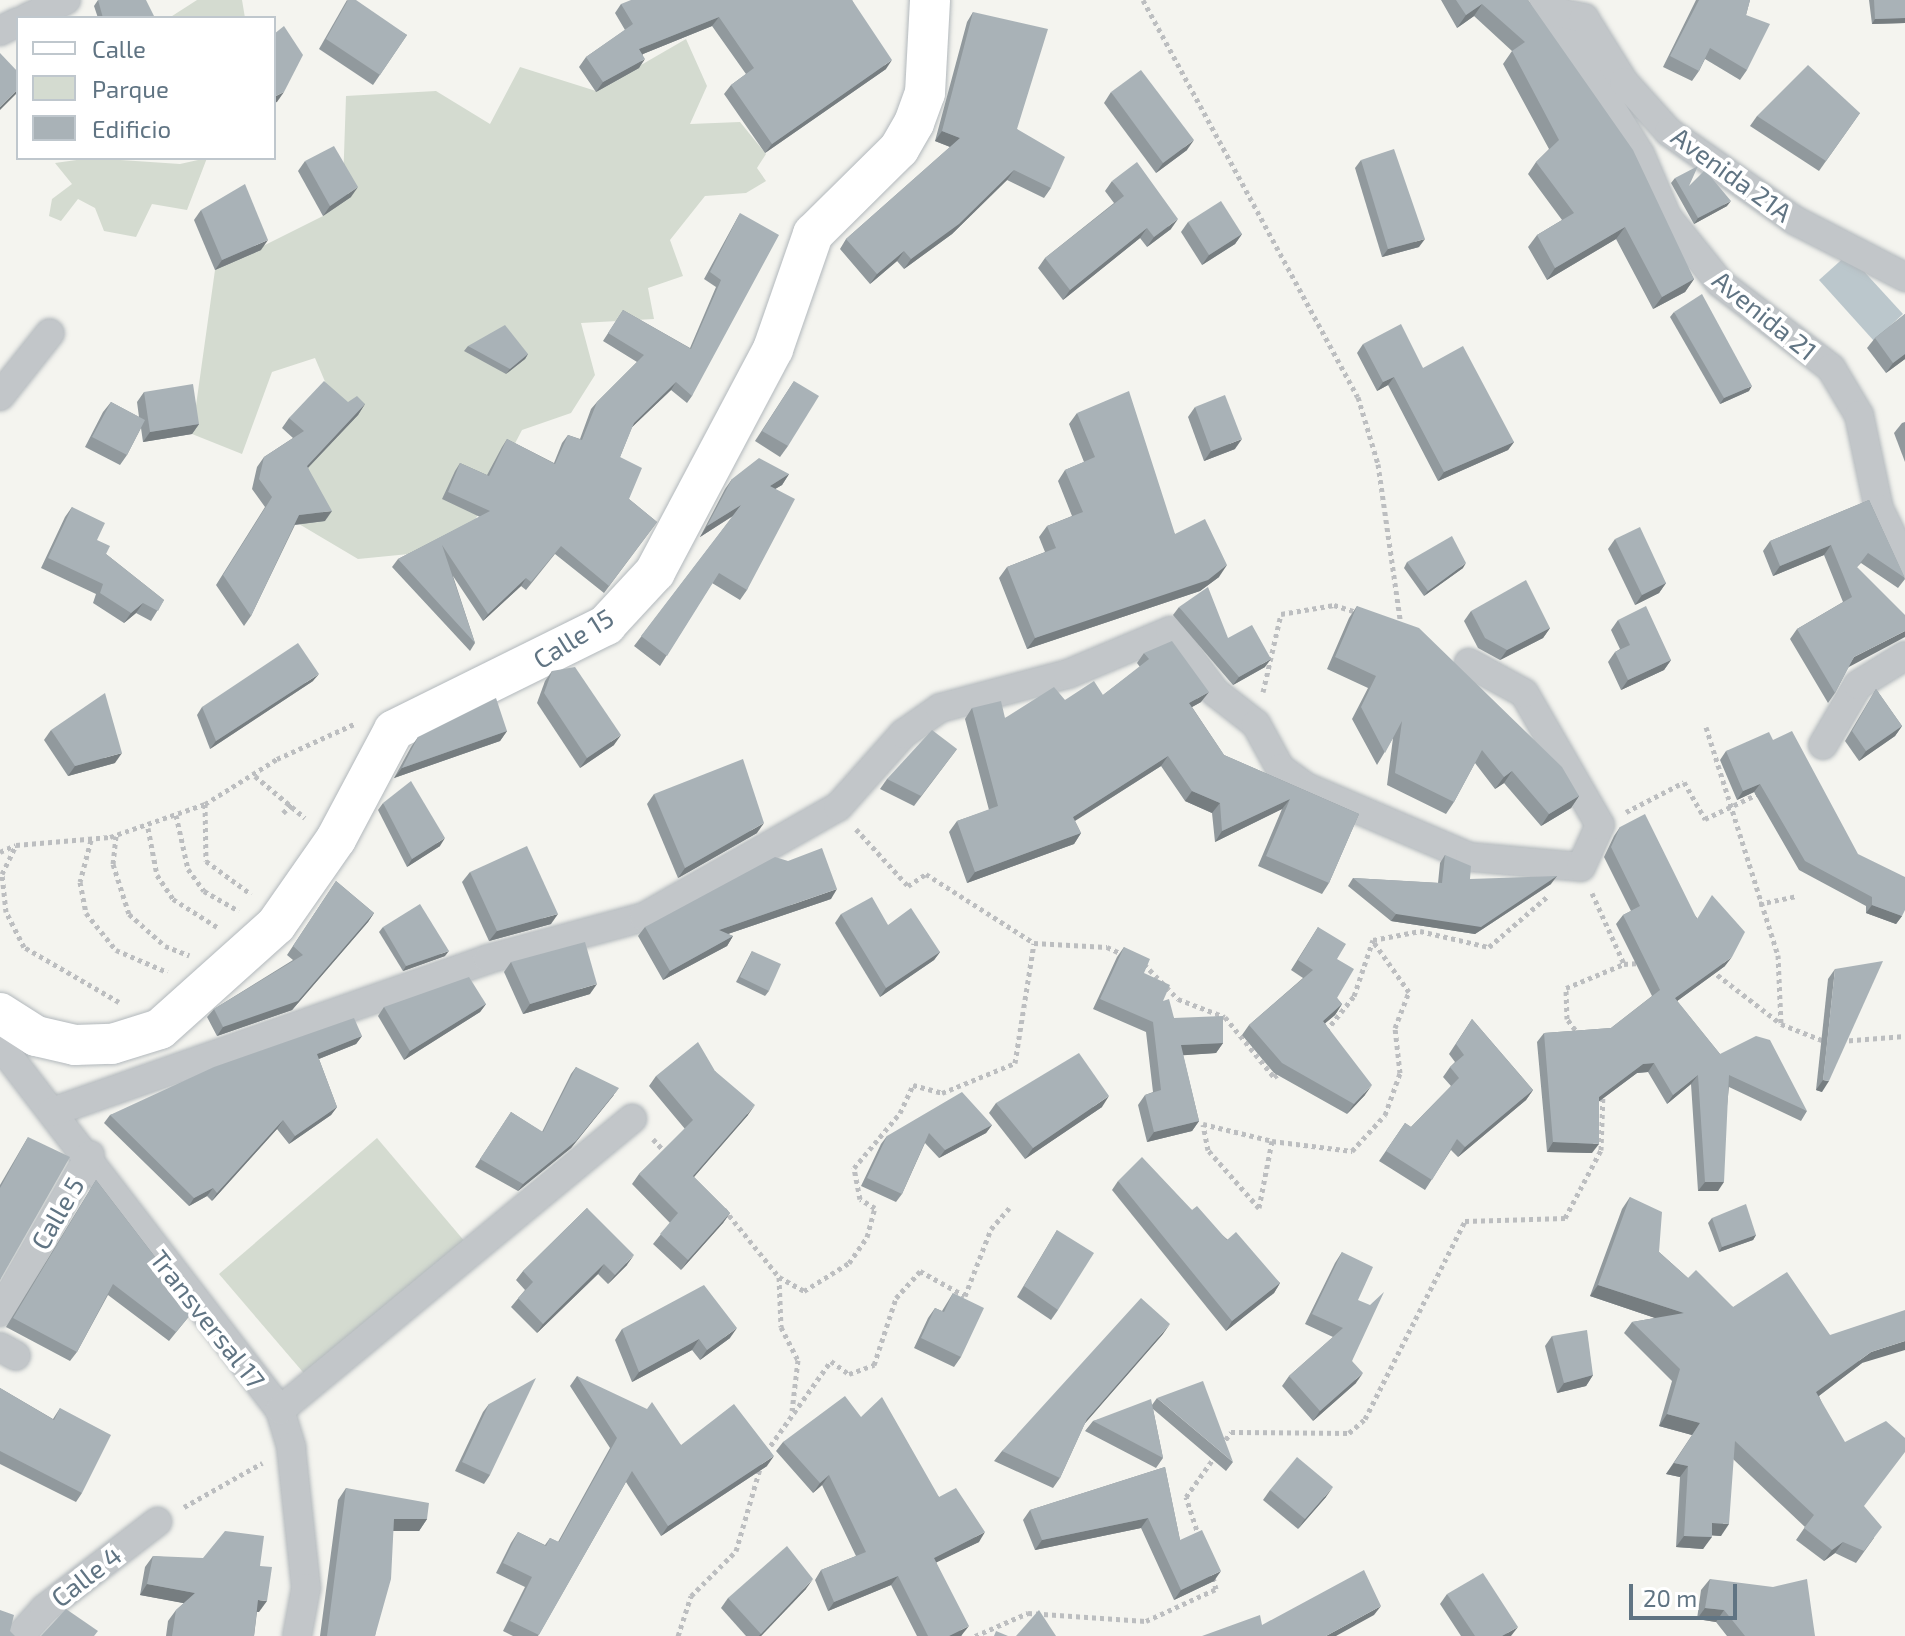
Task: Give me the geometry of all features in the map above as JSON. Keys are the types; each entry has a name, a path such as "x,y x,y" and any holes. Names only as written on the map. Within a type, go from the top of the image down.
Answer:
{"main road":[{"name":"Calle 15","path":"394,730 606,625 655,572 773,349 813,234 899,149 914,123 925,93 930,0"},
{"path":"0,1013 36,1036 112,1044 160,1029 197,1003 309,882 394,730"}],"street":[{"path":"31,16 66,0"},
{"name":"Avenida 21A","path":"1549,6 1584,18 1624,82 1669,132 1794,220 1905,277"},
{"name":"Avenida 21","path":"1549,6 1592,87 1640,154 1667,217 1720,283 1831,368 1859,415 1879,509 1905,562"},
{"path":"0,396 50,333"},
{"path":"52,1112 488,959 644,917 838,807 903,734 940,708 1068,674 1170,631 1215,692 1256,724 1280,768 1308,788 1470,857 1581,867 1600,825 1524,693 1469,663"},
{"path":"1823,745 1858,685 1905,656"},
{"name":"Transversal 17","path":"0,1045 90,1155 144,1239 280,1410 291,1447 306,1588 297,1636"},
{"path":"280,1410 632,1119"},
{"name":"Calle 5","path":"0,1312 90,1155"},
{"name":"Calle 4","path":"20,1636 44,1609 157,1522"}],"path":[{"path":"1143,0 1358,397 1378,464 1401,625"},
{"path":"1256,724 1281,614 1334,605 1374,617"},
{"path":"1387,621 1415,633"},
{"path":"0,852 16,845 91,840 148,828 205,804 341,725 394,730"},
{"path":"1706,727 1759,904 1778,955 1781,1024"},
{"path":"255,776 294,802 307,827"},
{"path":"1600,825 1684,782 1705,819 1776,785"},
{"path":"283,813 294,802"},
{"path":"205,804 206,861 262,901"},
{"path":"838,807 908,886 926,874 1034,943 1107,947 1153,969 1178,999 1225,1017 1274,1077 1285,1070"},
{"path":"176,815 188,869 204,891 246,915 254,908"},
{"path":"148,828 157,875 173,899 226,929"},
{"path":"116,836 113,864 129,914 165,946 204,957"},
{"path":"91,840 80,882 101,938 139,962 177,975"},
{"path":"16,845 2,874 6,912 24,947 60,974 130,1007"},
{"path":"1373,940 1420,931 1489,947 1581,867 1624,964"},
{"path":"1759,904 1796,896"},
{"path":"1316,1043 1354,996 1373,940"},
{"path":"1272,1141 1259,1208 1208,1150 1203,1124 1272,1141 1352,1151 1385,1115 1400,1073 1395,1028 1409,992 1373,940"},
{"path":"717,1202 779,1277 804,1291 858,1250 875,1208 860,1199 854,1168 900,1113 913,1085 942,1093 1015,1063 1034,943"},
{"path":"1698,960 1781,1024 1826,1042 1905,1036"},
{"path":"1586,1044 1567,1019 1566,988 1624,964 1653,962"},
{"path":"1201,1543 1186,1497 1231,1432 1349,1433 1365,1419 1465,1221 1565,1218 1601,1150 1599,1081"},
{"path":"632,1119 674,1161"},
{"path":"678,1636 691,1596 736,1551 764,1456 831,1361 849,1374 874,1365 896,1298 920,1271 965,1296 991,1229 1009,1208"},
{"path":"779,1277 781,1327 798,1360 792,1414"},
{"path":"157,1522 291,1447"},
{"path":"975,1636 1028,1613 1146,1621 1216,1589 1211,1573"}],"green space":[{"path":"197,0 242,0 245,16 172,16"},
{"path":"686,39 707,86 690,124 740,122 766,154 757,168 766,181 746,193 705,196 670,240 683,276 648,288 654,319 581,323 595,375 571,413 522,430 460,549 358,559 272,508 343,424 315,358 272,372 242,454 192,434 215,270 323,216 343,184 346,96 436,91 490,124 520,67 596,91"},
{"path":"121,160 180,164 206,160 187,210 152,204 136,237 104,231 95,208 78,199 61,221 49,216 52,199 72,184 55,163"},
{"path":"377,1138 466,1243 308,1378 219,1274"}],"shaded area":[{"path":"1848,254 1903,314 1874,341 1819,280"}],"building":[{"path":"98,0 146,0 154,16 102,16"},
{"path":"348,0 356,0 407,35 380,75 326,39"},
{"path":"631,0 852,0 892,60 772,144 731,85 754,68 719,17 639,49 645,59 603,82 586,57 633,24 621,4"},
{"path":"1456,0 1528,0 1633,150 1694,279 1662,297 1625,227 1555,268 1537,235 1574,213 1536,162 1559,140 1512,51 1525,42 1482,4 1466,15"},
{"path":"1699,0 1750,0 1746,15 1770,24 1747,70 1710,48 1699,71 1670,56"},
{"path":"1874,0 1905,0 1905,18 1875,19"},
{"path":"973,12 1048,29 1017,129 1065,157 1051,188 1014,170 959,224 911,259 904,251 877,274 846,239 960,138 942,131"},
{"path":"284,26 303,55 284,92 276,96 276,32"},
{"path":"0,53 16,70 16,91 0,107"},
{"path":"1808,65 1860,113 1826,161 1757,116"},
{"path":"1141,70 1194,140 1163,163 1111,92"},
{"path":"334,146 358,187 330,206 305,161"},
{"path":"1394,149 1425,239 1388,249 1361,160"},
{"path":"1137,162 1178,219 1154,237 1147,228 1070,290 1045,258 1124,196 1112,181"},
{"path":"1698,166 1689,186 1705,170 1731,201 1698,218 1675,178"},
{"path":"245,184 268,240 222,260 201,210"},
{"path":"1221,201 1242,234 1209,255 1188,222"},
{"path":"740,213 779,235 692,396 676,382 634,423 620,457 642,468 629,499 657,522 609,586 561,546 531,582 526,578 488,614 442,545 475,643 398,559 490,511 448,492 460,463 489,476 507,439 555,464 568,435 582,440 597,402 644,355 608,333 623,310 691,349 721,280 710,272"},
{"path":"1702,294 1752,386 1724,398 1674,312"},
{"path":"1905,314 1905,354 1893,363 1875,338"},
{"path":"1401,324 1423,368 1463,346 1514,442 1444,472 1394,377 1383,382 1363,344"},
{"path":"505,325 528,354 510,369 468,346"},
{"path":"324,381 348,402 357,396 365,404 307,466 332,511 299,515 251,616 223,575 272,497 259,479 264,457 304,431 289,418"},
{"path":"794,381 819,396 788,446 762,431"},
{"path":"193,384 199,424 150,432 144,392"},
{"path":"1129,391 1175,534 1205,519 1227,565 1208,580 1035,638 1007,567 1056,548 1047,526 1083,512 1065,470 1095,457 1077,413"},
{"path":"1225,395 1242,439 1211,451 1195,407"},
{"path":"111,402 145,420 127,455 92,437"},
{"path":"759,458 789,474 770,486 795,499 747,590 719,573 667,656 641,636 741,505 707,526 732,479"},
{"path":"1869,500 1905,578 1868,553 1857,567 1905,615 1905,631 1854,657 1835,693 1797,629 1852,597 1831,545 1780,566 1770,541"},
{"path":"72,507 105,523 97,540 110,546 106,554 164,600 158,611 143,603 131,613 100,593 103,584 48,558"},
{"path":"1640,527 1666,583 1642,595 1615,539"},
{"path":"1452,536 1466,563 1428,591 1407,562"},
{"path":"1526,580 1550,628 1507,650 1485,638 1471,611"},
{"path":"1208,587 1228,638 1252,625 1271,659 1239,677 1179,607"},
{"path":"1357,606 1419,628 1562,767 1579,796 1549,814 1512,771 1504,777 1482,750 1454,802 1395,773 1402,721 1385,753 1361,707 1376,676 1335,657"},
{"path":"1646,606 1671,660 1628,680 1615,652 1630,645 1618,620"},
{"path":"1172,641 1209,692 1189,703 1224,755 1359,814 1329,883 1266,856 1290,799 1222,831 1220,803 1192,791 1168,756 1073,817 1081,833 975,872 957,821 998,806 972,708 1001,701 1005,718 1054,687 1065,700 1094,681 1103,695 1149,659 1144,653"},
{"path":"298,643 319,674 216,741 202,707"},
{"path":"575,667 621,735 587,758 544,693 552,671"},
{"path":"1876,689 1902,726 1866,751 1852,731"},
{"path":"105,693 122,753 75,766 51,730"},
{"path":"496,698 507,731 402,768 418,737"},
{"path":"932,730 957,749 921,796 887,779"},
{"path":"1792,731 1858,854 1905,877 1905,910 1902,916 1872,905 1872,897 1805,861 1760,784 1743,791 1726,751 1769,732 1773,740"},
{"path":"743,759 764,823 685,868 654,794"},
{"path":"411,781 445,838 412,859 383,803"},
{"path":"1645,814 1697,919 1712,895 1745,932 1732,957 1675,998 1720,1054 1756,1036 1770,1040 1807,1111 1729,1075 1724,1182 1705,1182 1698,1075 1673,1095 1654,1063 1643,1064 1599,1097 1599,1144 1553,1142 1544,1033 1611,1028 1660,990 1623,915 1640,906 1611,847 1620,827"},
{"path":"527,846 558,914 497,931 470,872"},
{"path":"822,848 837,889 719,930 733,936 670,971 645,927 775,857 788,861"},
{"path":"1445,855 1471,866 1470,879 1557,876 1481,927 1396,914 1353,878 1442,883"},
{"path":"336,881 374,913 298,1001 223,1027 214,1009 303,955 293,946"},
{"path":"872,897 888,925 911,908 940,952 886,988 841,914"},
{"path":"420,904 449,951 406,966 383,927"},
{"path":"1318,927 1346,944 1337,959 1354,969 1337,998 1342,1004 1323,1021 1372,1085 1354,1104 1282,1063 1249,1025 1313,970 1298,960"},
{"path":"585,942 597,984 530,1004 511,962"},
{"path":"1124,947 1150,959 1144,973 1170,985 1163,1001 1169,999 1174,1018 1223,1016 1223,1043 1181,1045 1199,1121 1154,1132 1145,1095 1161,1090 1153,1022 1100,999"},
{"path":"752,951 781,964 769,991 740,977"},
{"path":"1883,961 1829,1081 1823,1080 1835,969"},
{"path":"469,977 486,1004 410,1051 384,1007"},
{"path":"354,1018 362,1036 317,1054 337,1107 295,1136 283,1120 217,1193 213,1188 194,1198 110,1115 214,1067"},
{"path":"1472,1019 1533,1090 1465,1147 1457,1139 1432,1180 1386,1151 1405,1123 1411,1127 1459,1078 1450,1067 1464,1055 1456,1044"},
{"path":"698,1042 715,1071 755,1105 693,1176 730,1213 688,1260 660,1234 678,1213 639,1174 693,1120 656,1076"},
{"path":"1079,1053 1109,1096 1033,1148 996,1103"},
{"path":"576,1067 619,1088 576,1141 523,1184 480,1159 511,1112 543,1132"},
{"path":"962,1092 992,1125 945,1150 929,1133 902,1194 867,1178 887,1136"},
{"path":"28,1137 70,1157 0,1280 0,1188"},
{"path":"1142,1157 1192,1210 1197,1206 1227,1240 1236,1232 1280,1283 1232,1321 1118,1181"},
{"path":"96,1180 195,1309 176,1332 113,1284 77,1352 13,1318"},
{"path":"1630,1197 1662,1212 1659,1252 1688,1278 1696,1270 1733,1307 1787,1272 1830,1335 1905,1310 1905,1341 1871,1352 1816,1392 1845,1442 1886,1421 1905,1438 1905,1452 1864,1506 1882,1527 1864,1551 1843,1542 1832,1550 1804,1528 1814,1515 1735,1441 1729,1524 1712,1523 1712,1537 1684,1536 1688,1466 1674,1463 1700,1423 1667,1414 1680,1369 1632,1322 1684,1313 1598,1285"},
{"path":"1746,1204 1756,1235 1722,1247 1712,1218"},
{"path":"587,1208 634,1255 615,1275 604,1264 543,1324 518,1298 533,1282 523,1271"},
{"path":"1057,1230 1094,1253 1058,1310 1024,1286"},
{"path":"1342,1252 1373,1267 1358,1300 1370,1305 1384,1292 1352,1361 1363,1373 1320,1411 1289,1376 1343,1328 1312,1314"},
{"path":"704,1285 737,1328 707,1350 699,1339 639,1372 622,1329"},
{"path":"953,1293 984,1308 961,1357 921,1338 935,1308 944,1312"},
{"path":"1141,1298 1170,1324 1087,1419 1060,1478 1002,1451"},
{"path":"1587,1330 1593,1375 1564,1383 1552,1336"},
{"path":"577,1376 647,1409 652,1402 681,1445 734,1404 774,1456 668,1526 632,1471 539,1635 510,1621 532,1577 503,1563 518,1532 546,1546 550,1538 559,1542 617,1438"},
{"path":"536,1378 490,1475 462,1462 489,1404"},
{"path":"1203,1381 1233,1462 1157,1398"},
{"path":"0,1388 54,1420 60,1408 111,1435 82,1493 0,1451"},
{"path":"845,1396 861,1417 882,1397 939,1497 956,1488 985,1532 934,1558 969,1626 949,1636 928,1636 898,1576 834,1602 821,1570 866,1552 829,1475 820,1483 783,1442"},
{"path":"1151,1399 1163,1458 1093,1421"},
{"path":"1297,1457 1333,1487 1305,1519 1270,1490"},
{"path":"1165,1467 1180,1540 1202,1530 1221,1571 1181,1590 1148,1518 1042,1540 1030,1510"},
{"path":"346,1488 429,1503 427,1519 394,1519 391,1579 375,1636 327,1636"},
{"path":"225,1531 264,1536 260,1566 272,1567 267,1601 258,1600 254,1636 172,1636 176,1610 195,1593 147,1584 153,1556 203,1558"},
{"path":"787,1546 813,1579 761,1634 728,1598"},
{"path":"1364,1570 1381,1606 1326,1636 1202,1636 1260,1615 1262,1625"},
{"path":"1483,1573 1518,1627 1502,1636 1475,1636 1447,1594"},
{"path":"1710,1579 1773,1587 1807,1579 1815,1636 1745,1636 1724,1610 1705,1608"},
{"path":"66,1609 98,1631 94,1636 41,1636"},
{"path":"0,1610 14,1615 10,1631 15,1636 0,1636"},
{"path":"1039,1610 1056,1636 1016,1636"}]}
